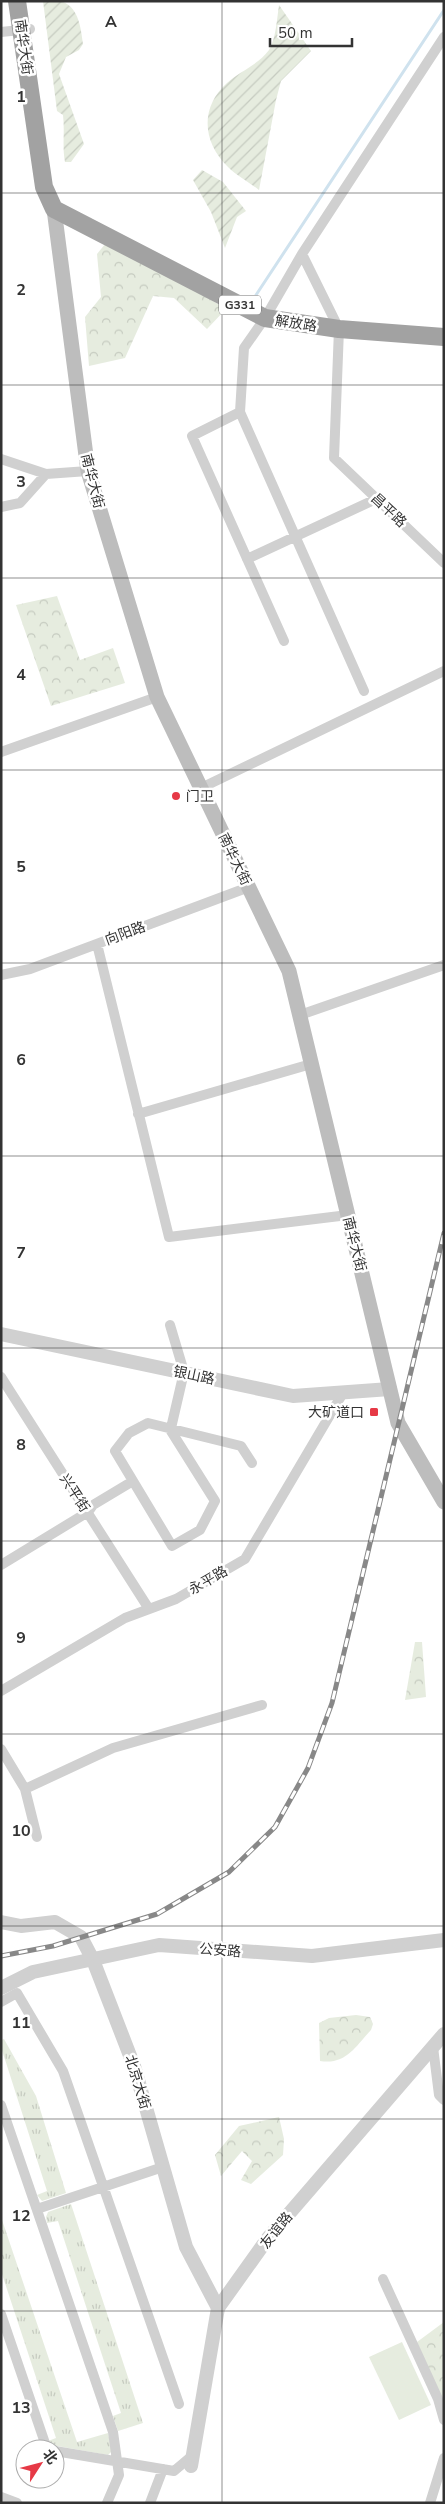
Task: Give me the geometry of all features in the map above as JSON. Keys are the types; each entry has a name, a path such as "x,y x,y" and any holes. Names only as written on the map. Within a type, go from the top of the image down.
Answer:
{"highway":[{"name":"南华大街","path":"18,1 26,30"},
{"name":"南华大街","path":"27,1 26,30 44,187 54,209"},
{"name":"解放路","path":"54,209 265,318 338,330 444,337"}],"main road":[{"name":"南华大街","path":"54,209 88,471 157,697 289,971 398,1423 444,1502"}],"street":[{"path":"1,32 26,30"},
{"path":"364,691 240,412 244,348 265,318 302,254 444,37"},
{"path":"302,254 338,330"},
{"name":"昌平路","path":"338,330 334,458 444,563"},
{"path":"240,412 192,436 284,641"},
{"path":"1,459 46,474 88,471"},
{"path":"1,507 20,503 46,474"},
{"path":"247,559 376,499"},
{"path":"201,788 444,671"},
{"path":"1,752 157,697"},
{"name":"向阳路","path":"1,975 30,968 249,887"},
{"path":"97,944 169,1237 348,1215"},
{"path":"300,1015 444,965"},
{"path":"138,1114 311,1064"},
{"path":"170,1325 184,1372 171,1428 171,1431 215,1501 200,1530 172,1546 115,1451 129,1433 148,1423 171,1428 241,1446 252,1463"},
{"name":"银山路","path":"1,1334 293,1396 390,1389"},
{"name":"兴平街","path":"1,1377 150,1609"},
{"name":"永平路","path":"1,1690 126,1618 176,1599 244,1559 343,1392"},
{"path":"1,1565 88,1512 93,1505 133,1481"},
{"path":"24,1789 113,1748 262,1705"},
{"path":"1,1749 24,1789 37,1837"},
{"name":"北京大街","path":"1,1922 21,1926 55,1922 81,1937 93,1960 134,2066 186,2247 218,2308"},
{"name":"公安路","path":"1,1988 33,1972 160,1945 312,1956 444,1940"},
{"path":"1,2002 17,1993 63,2071 179,2404"},
{"name":"友谊路","path":"192,2460 218,2308 268,2238 444,2034"},
{"path":"433,2047 439,2095 444,2100"},
{"path":"1,2105 114,2432 119,2475 107,2503"},
{"path":"37,2209 163,2167"},
{"path":"384,2279 438,2399 444,2420"},
{"path":"1,2314 44,2439"},
{"path":"65,2453 174,2471 192,2460"},
{"path":"430,2503 444,2458"},
{"path":"150,2503 163,2469"},
{"path":"1,2497 17,2503"}],"green space":[{"path":"43,1 63,2 73,9 81,32 83,44 79,50 66,57 59,74 84,144 71,162 65,162 63,115 57,111"},
{"path":"279,5 311,51 281,81 259,190 232,170 219,157 209,136 209,114 218,92 227,83 260,60 269,50 275,34"},
{"path":"202,170 223,182 246,211 237,217 225,248 211,212 193,180"},
{"path":"110,238 226,309 207,329 174,298 153,296 125,358 89,366 85,317 101,297 97,254"},
{"path":"57,596 80,660 113,648 125,683 51,706 16,605"},
{"path":"415,1642 422,1642 426,1697 405,1700"},
{"path":"356,2015 370,2017 373,2024 371,2030 355,2048 343,2057 329,2062 320,2061 319,2023 329,2018"},
{"path":"4,2039 36,2096 66,2193 42,2201 37,2195 47,2191 1,2047 1,2040"},
{"path":"279,2117 284,2139 283,2155 251,2184 241,2180 252,2161 242,2151 221,2176 215,2155 239,2126"},
{"path":"71,2204 143,2423 118,2431 113,2416 121,2413 58,2221 47,2223 46,2217 48,2212"},
{"path":"1,2217 77,2442 108,2433 112,2451 108,2455 65,2447 65,2439 53,2439 56,2438 1,2271"},
{"path":"444,2322 444,2407 417,2342"},
{"path":"402,2342 431,2405 399,2420 369,2357"}],"waterway":[{"path":"256,295 444,10"}],"railway":[{"path":"1,1956 53,1946 157,1914 229,1872 275,1827 308,1768 332,1703 444,1233"}],"place":[{"name":"门卫","path":"176,796"},
{"name":"大矿道口","path":"374,1412"}]}
